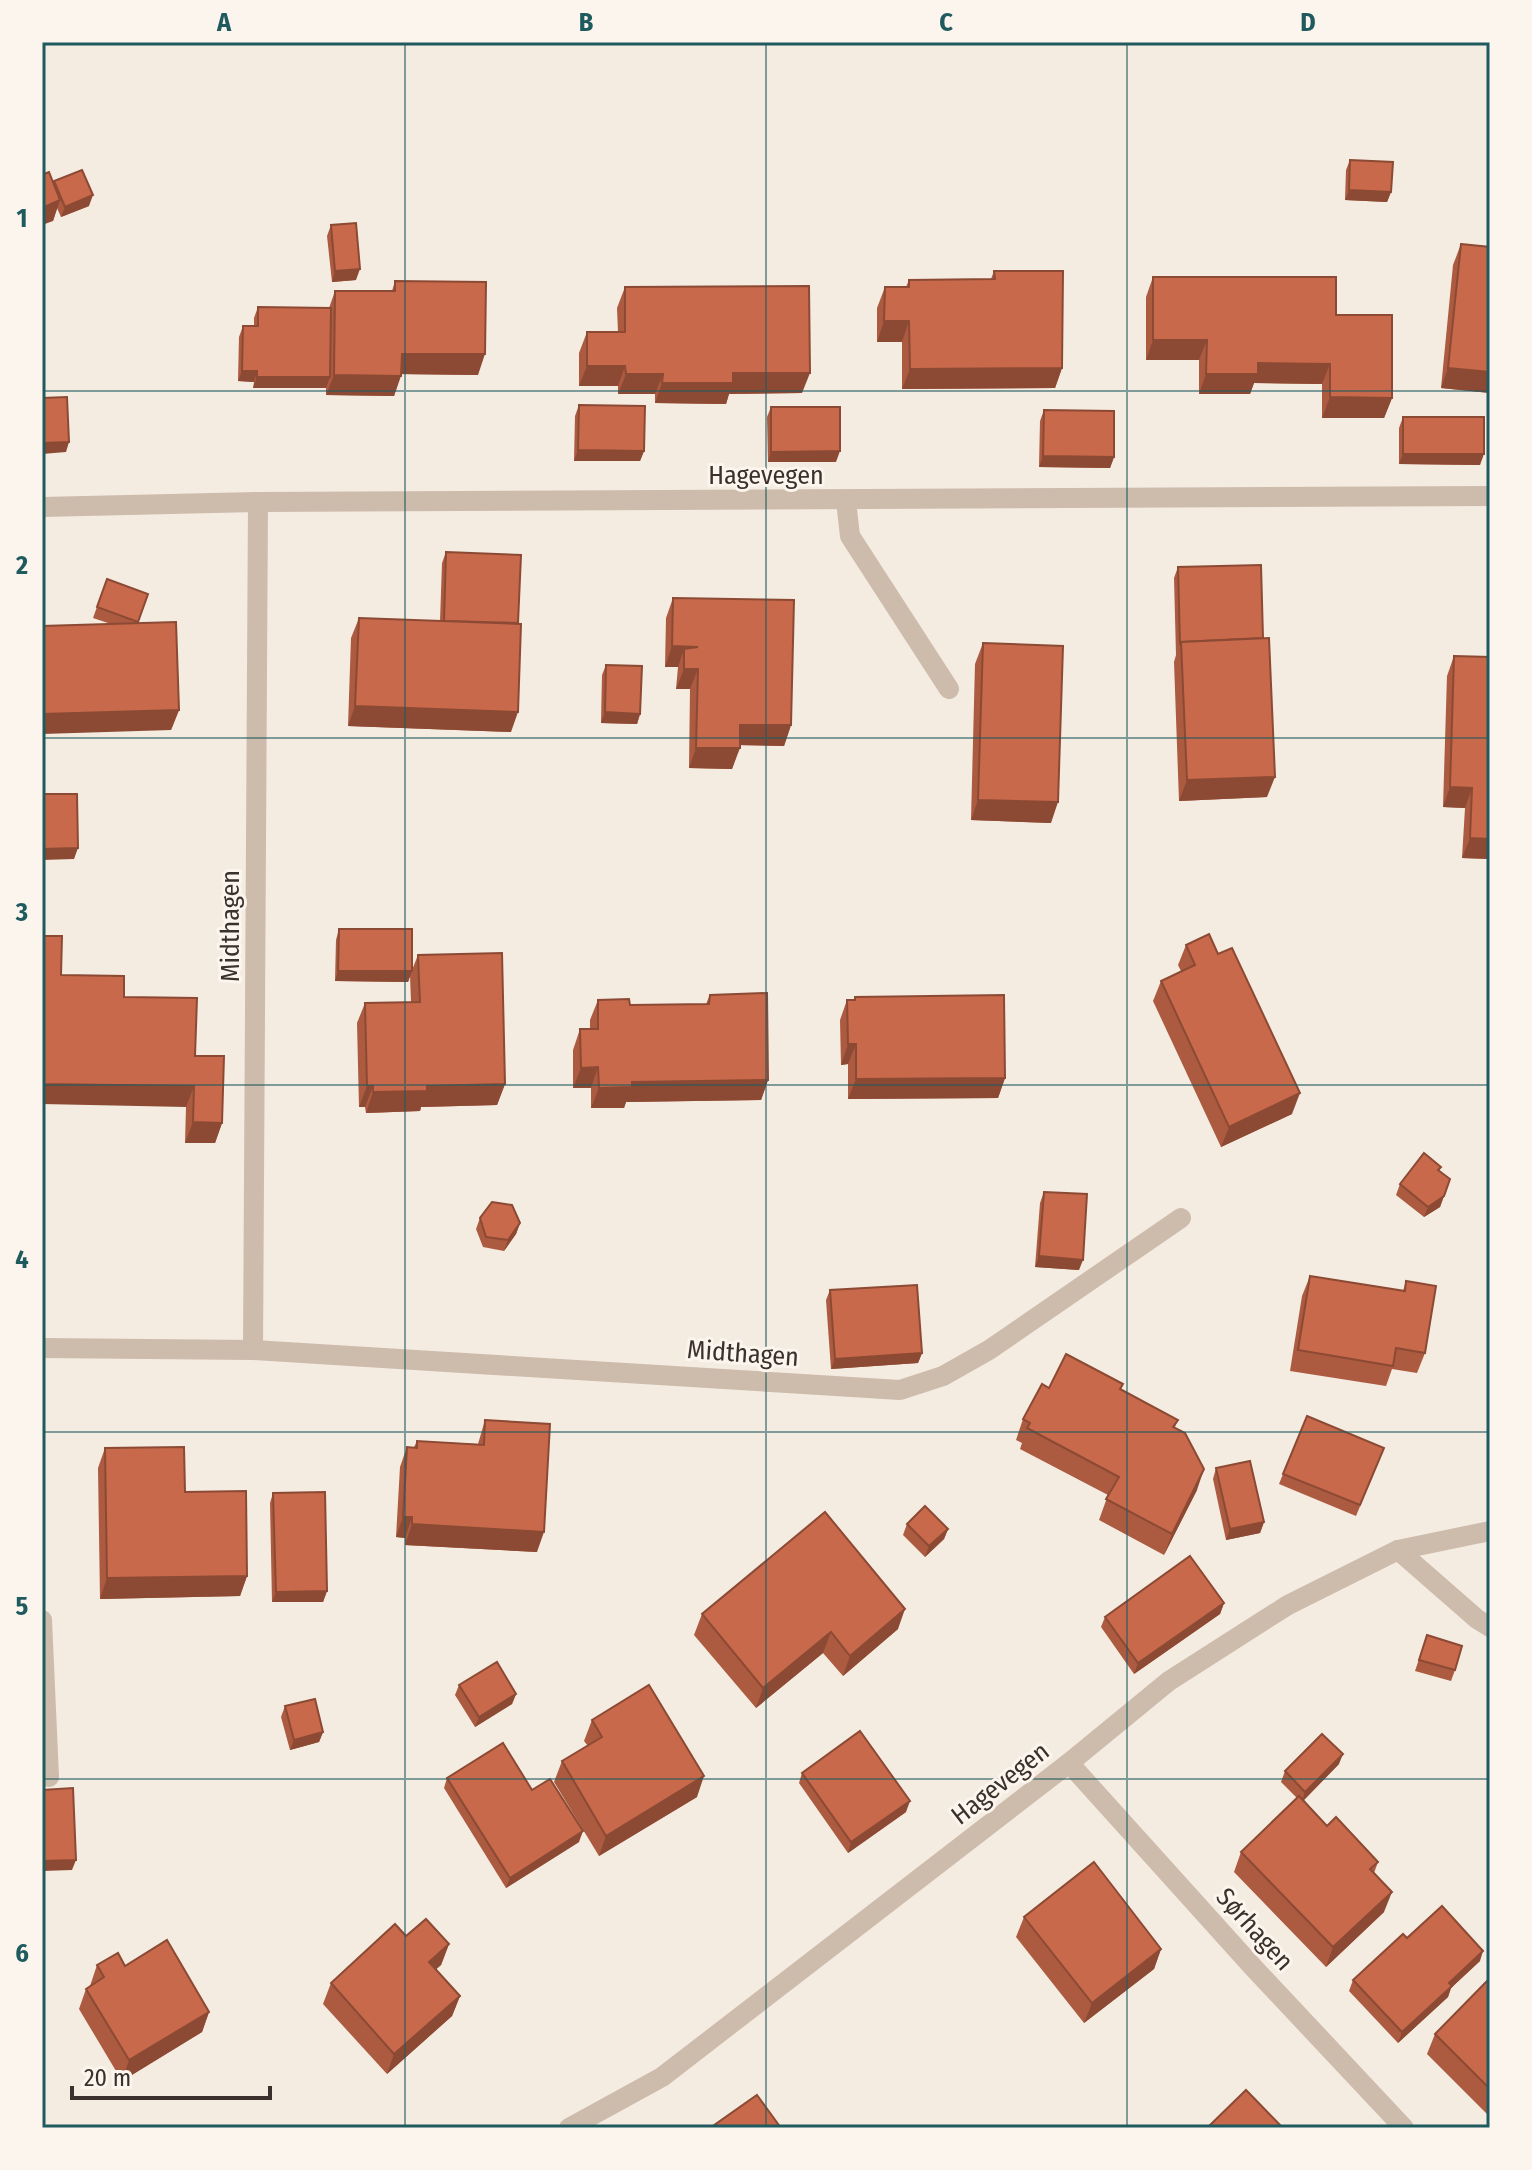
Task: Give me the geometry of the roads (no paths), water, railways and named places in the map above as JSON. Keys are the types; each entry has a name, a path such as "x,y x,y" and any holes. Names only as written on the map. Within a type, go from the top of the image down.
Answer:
{"street":[{"name":"Hagevegen","path":"42,507 258,502 1490,496"},
{"path":"846,501 850,536 949,689"},
{"name":"Midthagen","path":"253,1350 258,502"},
{"name":"Midthagen","path":"42,1348 253,1350 900,1390 943,1376 989,1350 1181,1218"},
{"name":"Hagevegen","path":"569,2128 662,2077 1069,1763 1169,1681 1288,1605 1398,1550 1490,1531"},
{"path":"1398,1550 1490,1627"},
{"path":"42,1620 49,1777"},
{"name":"Sørhagen","path":"1069,1763 1252,1966 1404,2128"}]}
